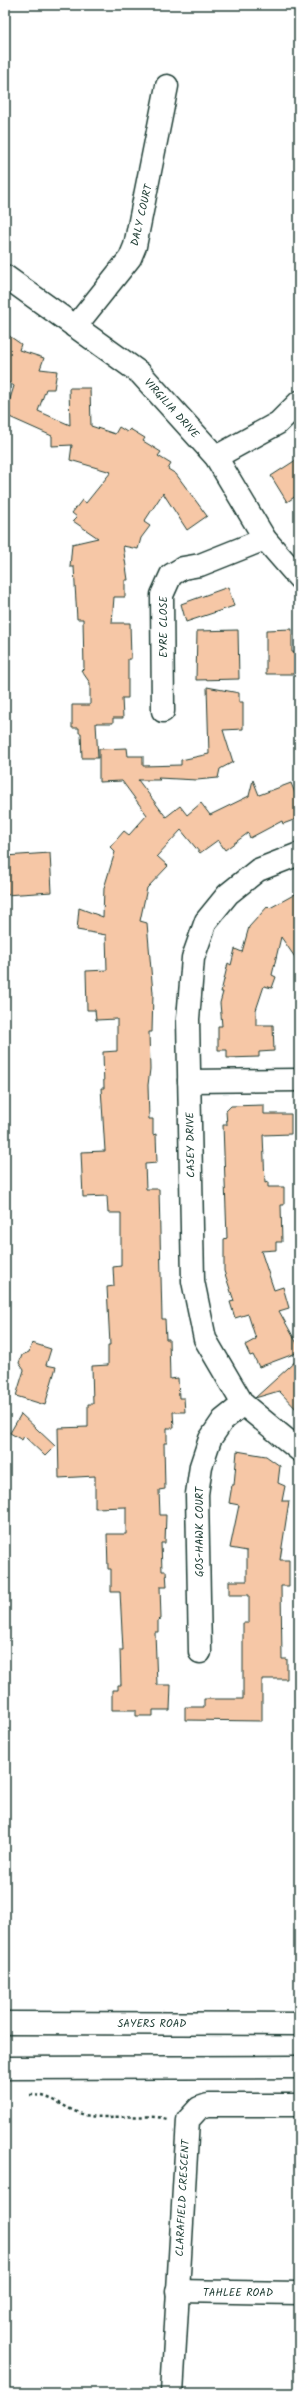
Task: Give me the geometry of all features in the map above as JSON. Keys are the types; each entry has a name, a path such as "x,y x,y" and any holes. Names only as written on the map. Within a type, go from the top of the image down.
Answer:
{"street":[{"name":"DALY COURT","path":"75,327 130,258 135,246 167,86"},
{"name":"VIRGILIA DRIVE","path":"5,276 140,373 216,458 265,539 299,578"},
{"path":"216,458 278,423 299,402"},
{"name":"EYRE CLOSE","path":"163,711 162,594 165,584 172,575 183,568 200,565 265,539"},
{"name":"CASEY DRIVE","path":"299,854 258,870 228,894 206,920 192,958 188,1019 193,1281 205,1339 243,1404 299,1450"},
{"path":"189,1081 299,1080"},
{"name":"GOS-HAWK COURT","path":"200,1652 197,1494 201,1466 210,1439 223,1420 243,1404"},
{"name":"SAYERS ROAD","path":"5,2023 299,2024"},
{"path":"5,2068 299,2067"},
{"name":"CLARAFIELD CRESCENT","path":"172,2393 186,2131 190,2116 203,2106 299,2105"},
{"name":"TAHLEE ROAD","path":"177,2292 299,2292"}],"path":[{"path":"30,2095 47,2096 75,2112 89,2116 169,2119 169,2127 186,2131"}],"building":[{"path":"5,333 21,344 19,350 44,358 40,369 57,371 54,389 46,389 38,411 70,425 69,388 90,388 91,426 115,434 119,427 127,432 130,429 145,438 143,441 161,452 158,456 171,464 168,469 176,474 207,516 187,530 163,493 144,522 150,526 141,538 138,549 123,546 128,580 125,580 125,597 114,597 112,623 130,623 131,659 128,659 128,698 122,698 123,718 113,718 113,723 96,723 98,758 82,758 81,733 79,733 79,728 72,728 72,705 90,705 90,683 81,670 84,669 83,619 77,619 74,567 70,567 72,544 98,538 73,521 77,517 72,513 82,500 86,503 111,472 70,460 72,445 52,446 52,436 5,415 14,386 5,380"},
{"path":"299,458 299,494 287,502 271,476"},
{"path":"228,587 234,606 186,622 181,604"},
{"path":"292,629 292,652 299,653 299,674 266,674 266,630"},
{"path":"238,630 239,679 196,680 197,631"},
{"path":"207,687 239,693 239,702 243,702 243,729 223,730 233,762 220,769 218,778 197,780 158,778 160,780 138,780 166,817 180,806 187,815 201,803 210,815 249,796 253,780 259,795 291,783 299,803 299,818 283,824 282,821 250,838 248,833 225,850 218,840 200,853 181,830 157,856 168,866 147,888 140,921 147,923 153,993 152,1032 149,1032 150,1069 148,1085 149,1119 153,1119 153,1135 156,1134 157,1163 145,1164 146,1189 159,1189 162,1319 165,1319 166,1339 169,1339 170,1379 178,1378 179,1398 184,1398 185,1412 173,1412 174,1428 167,1428 167,1443 164,1443 165,1489 159,1490 160,1515 166,1515 165,1543 161,1543 162,1571 166,1571 167,1587 160,1587 161,1619 158,1620 158,1632 155,1632 157,1685 171,1685 170,1710 153,1710 153,1716 136,1716 136,1710 112,1710 112,1690 118,1690 118,1685 121,1685 120,1650 123,1650 120,1592 111,1592 111,1569 108,1569 107,1534 126,1534 126,1507 95,1508 95,1476 59,1478 58,1428 88,1427 88,1404 93,1404 92,1366 108,1365 108,1345 110,1345 107,1287 114,1286 113,1267 121,1266 121,1213 108,1213 107,1196 83,1197 81,1152 105,1151 101,1088 104,1088 103,1052 117,1051 117,1019 96,1020 95,1010 87,1010 86,971 107,970 106,935 77,930 79,908 103,917 104,888 115,852 110,847 124,831 129,835 147,815 122,781 99,782 99,749 127,748 128,756 143,756 143,766 181,765 181,760 209,754"},
{"path":"50,853 52,892 5,895 5,856"},
{"path":"299,892 299,963 281,937 272,975 276,977 272,988 264,986 256,1010 256,1025 273,1025 274,1051 259,1052 259,1057 227,1058 227,1050 218,1050 218,1026 222,1026 220,1003 223,992 221,992 228,963 231,965 235,949 242,952 249,927 268,906 270,908"},
{"path":"264,1105 264,1114 291,1114 291,1134 263,1135 265,1183 268,1182 268,1187 284,1187 284,1205 281,1205 282,1242 276,1242 276,1250 261,1251 274,1290 283,1287 289,1308 279,1311 299,1347 299,1352 259,1367 253,1355 250,1356 245,1345 256,1339 248,1314 235,1318 230,1302 234,1301 224,1271 224,1239 227,1238 223,1125 227,1125 226,1111 231,1106"},
{"path":"32,1343 51,1349 46,1365 56,1367 45,1405 16,1396 24,1370 19,1363 22,1355 29,1352"},
{"path":"299,1358 299,1412 279,1391 255,1398"},
{"path":"21,1414 55,1446 45,1456 24,1436 22,1440 10,1433"},
{"path":"237,1451 266,1456 280,1466 278,1483 285,1486 282,1501 289,1501 280,1560 289,1560 289,1586 281,1586 282,1659 287,1659 287,1679 262,1679 262,1721 185,1720 185,1707 204,1707 204,1699 243,1699 243,1623 249,1623 249,1595 229,1595 229,1581 247,1581 247,1551 230,1548 239,1505 229,1503 232,1485 234,1485"}]}
